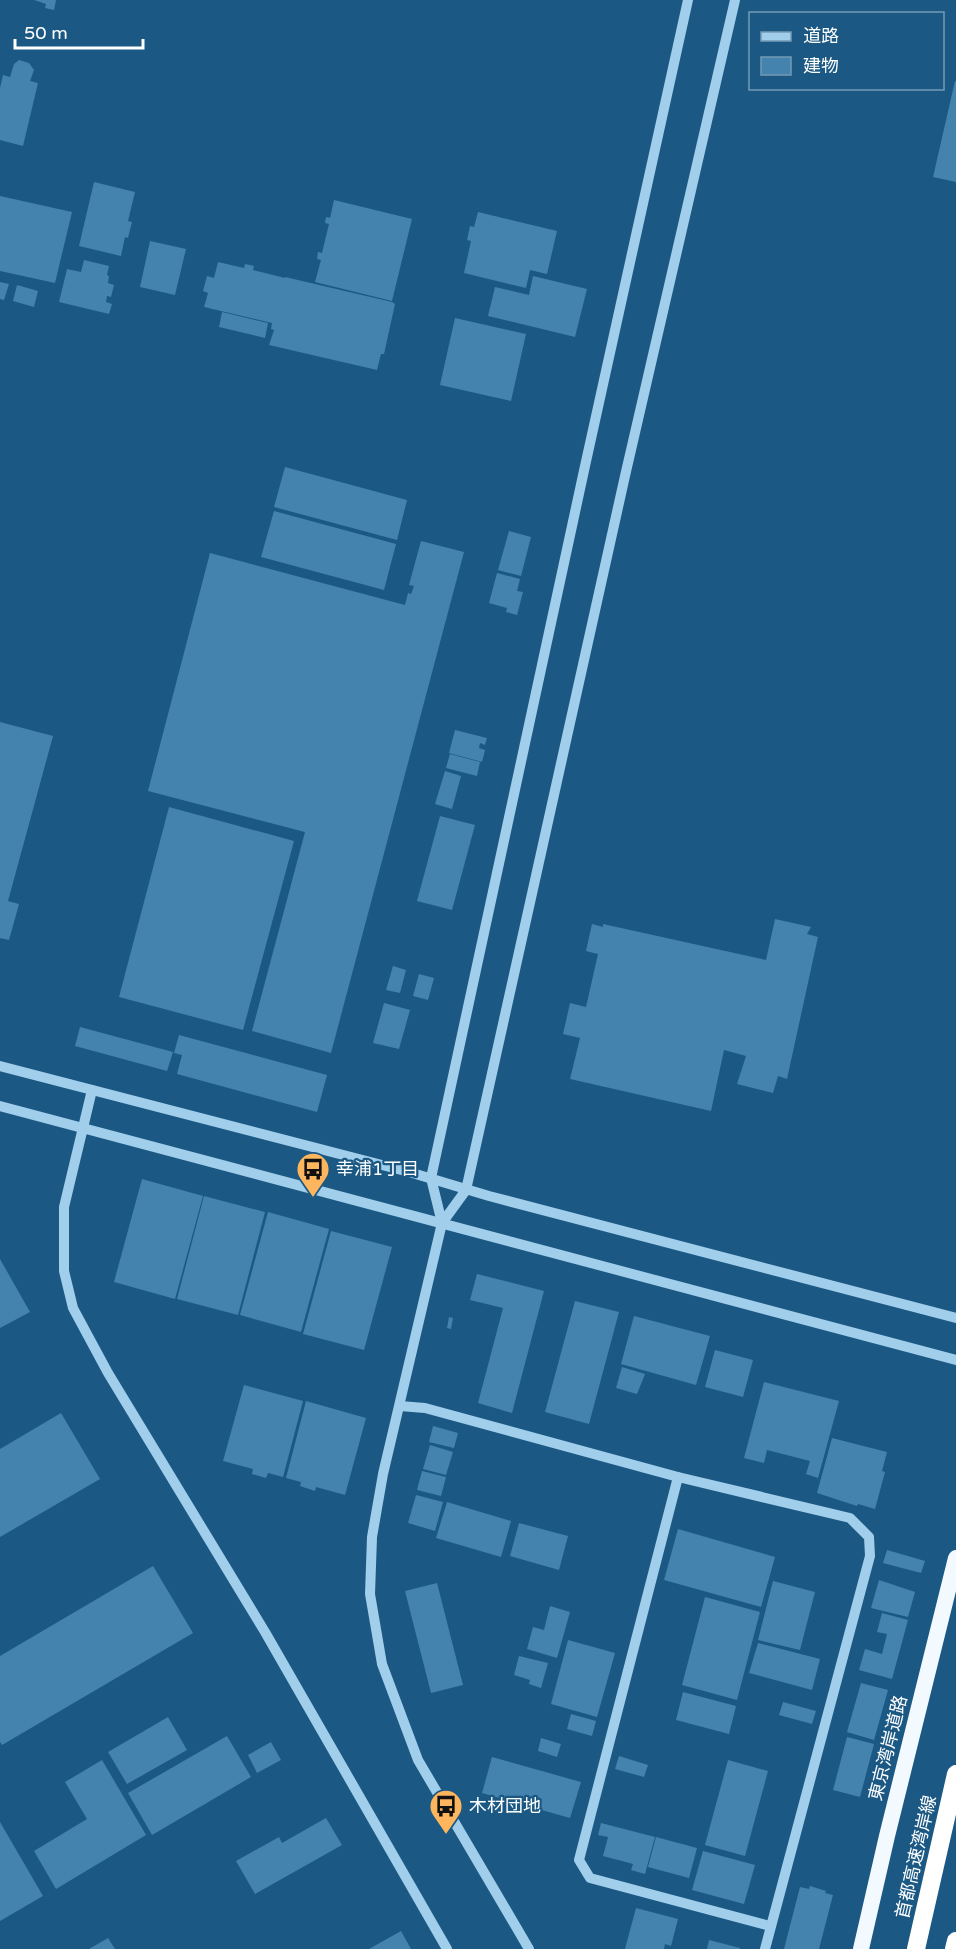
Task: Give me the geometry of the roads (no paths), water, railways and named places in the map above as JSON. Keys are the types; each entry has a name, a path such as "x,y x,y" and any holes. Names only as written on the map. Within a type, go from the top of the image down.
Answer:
{"highway":[{"name":"東京湾岸道路","path":"861,1949 886,1836 956,1558"},
{"name":"首都高速湾岸線","path":"916,1949 956,1774"},
{"path":"954,1949 956,1941"}],"street":[{"path":"442,1223 431,1178 688,0"},
{"path":"530,1949 418,1760 382,1664 370,1594 372,1537 383,1474 442,1223 466,1190 625,476 735,0"},
{"path":"0,1065 956,1318"},
{"path":"92,1090 64,1207 64,1271 73,1308 108,1373 265,1632 447,1949"},
{"path":"0,1106 956,1360"},
{"path":"400,1406 426,1408 678,1477 850,1518 868,1537 870,1556 765,1949"},
{"path":"678,1477 579,1860 590,1878 770,1926"}],"place":[{"name":"幸浦1丁目","path":"313,1198"},
{"name":"木材団地","path":"446,1835"}]}
